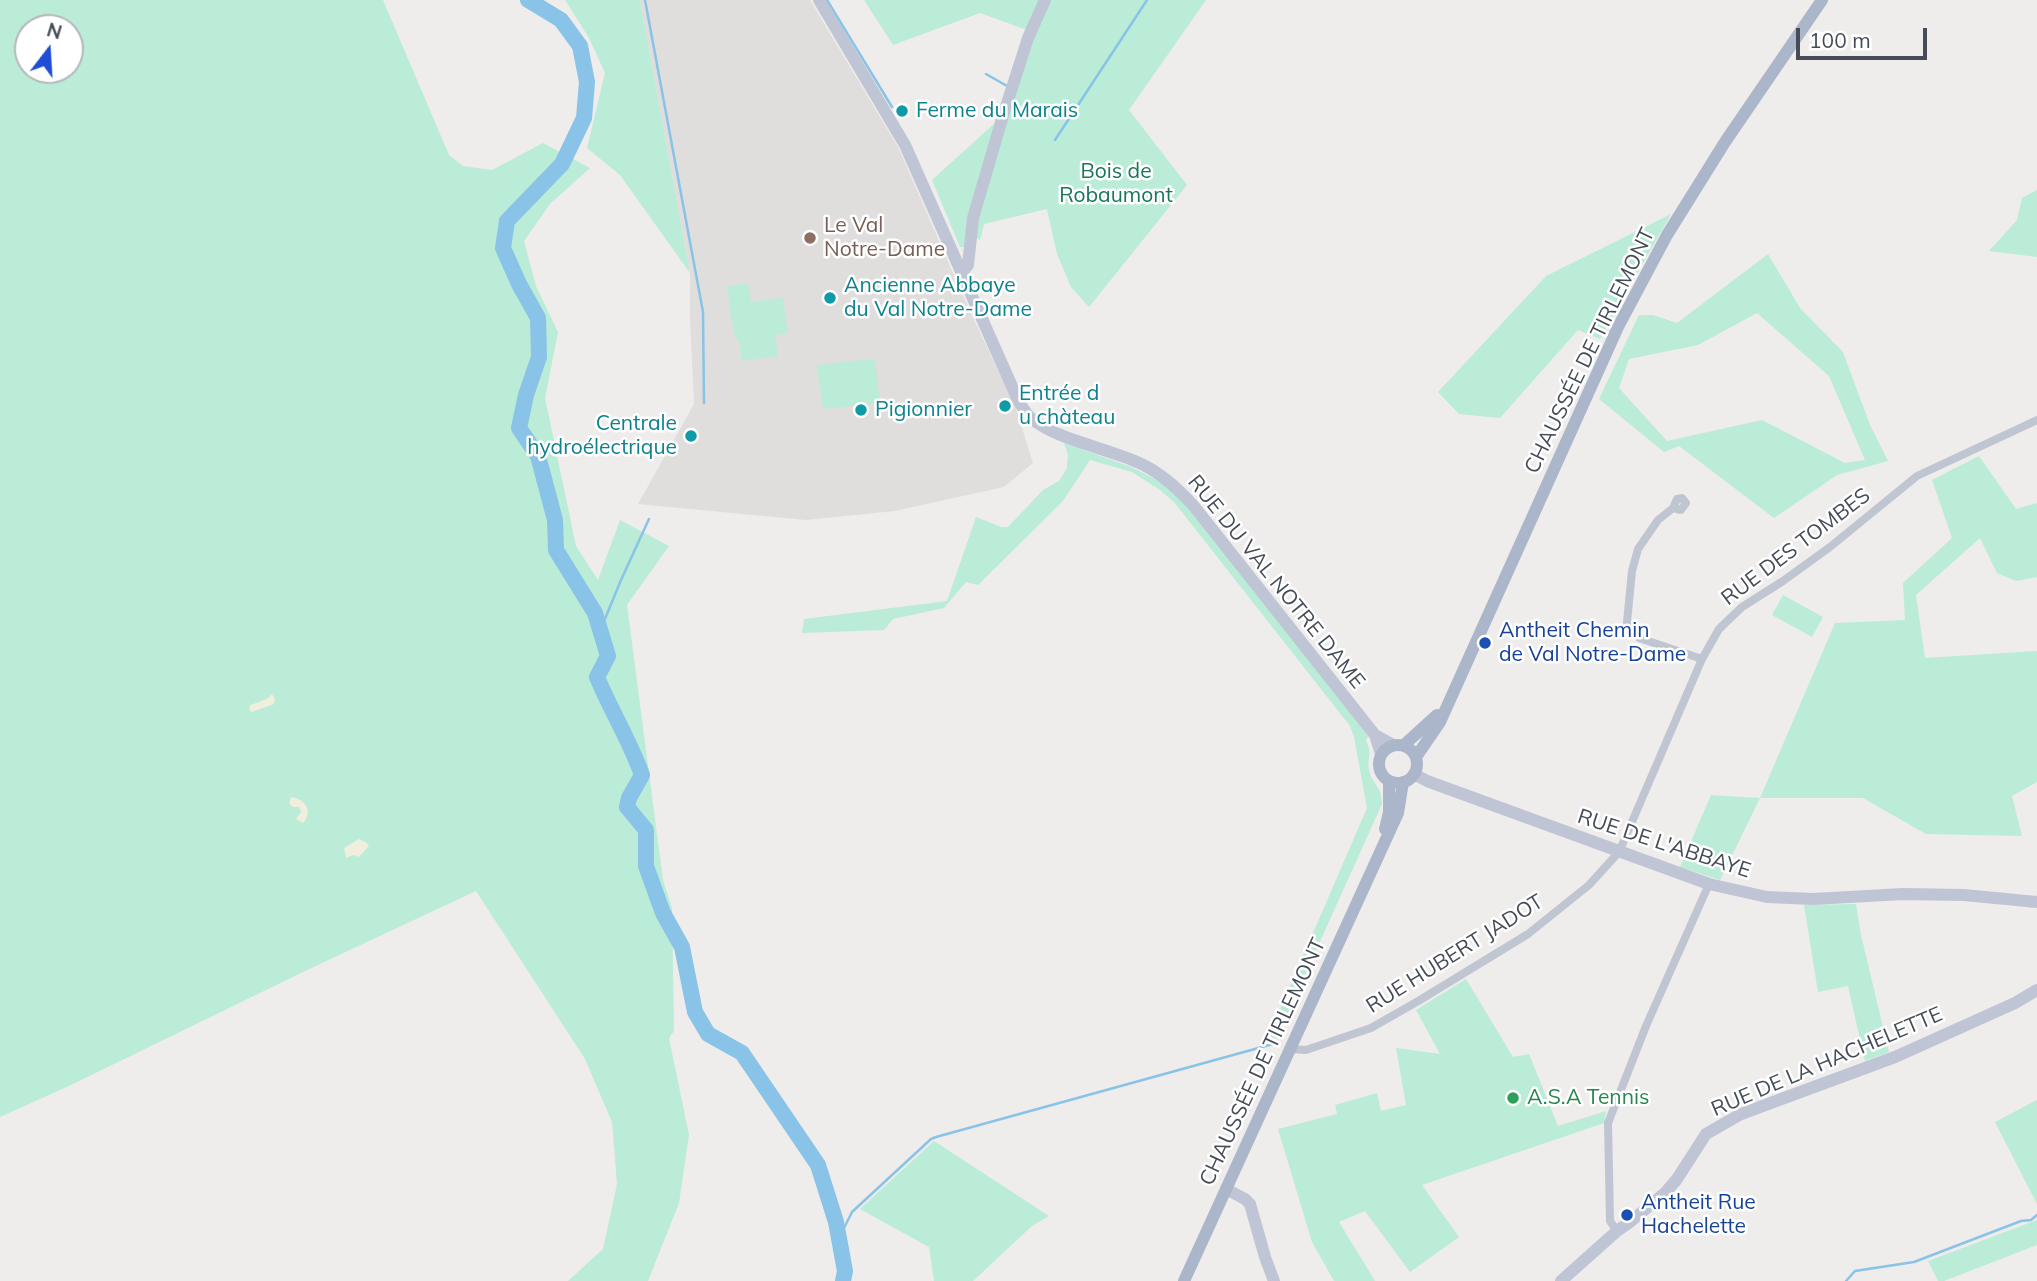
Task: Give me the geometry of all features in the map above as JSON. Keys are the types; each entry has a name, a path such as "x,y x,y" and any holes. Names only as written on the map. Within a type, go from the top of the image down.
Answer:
{"main road":[{"name":"CHAUSSÉE DE TIRLEMONT","path":"1184,1281 1398,813 1409,778 1417,763 1416,757 1440,722 1618,327 1667,235 1822,0"},
{"name":"CHAUSSÉE DE TIRLEMONT","path":"1377,858 1389,812 1390,781 1379,769 1381,754 1386,748 1399,745 1435,718 1448,702"},
{"path":"1399,745 1409,748 1416,757"},
{"path":"1390,781 1409,778"}],"street":[{"name":"RUE DU VAL NOTRE DAME","path":"819,0 905,145 1018,400 1026,412 1048,429 1147,467 1181,492 1375,735 1381,754"},
{"path":"961,274 968,265 973,218 1002,119 1028,38 1045,0"},
{"name":"RUE DES TOMBES","path":"1619,852 1702,659 1719,629 1742,607 1830,547 1917,476 2037,419"},
{"path":"1673,508 1658,520 1638,549 1632,571 1627,622 1639,638 1702,659"},
{"name":"RUE DU VAL NOTRE DAME","path":"1375,735 1399,745"},
{"name":"RUE DE L'ABBAYE","path":"1409,778 1427,781 1709,884 1767,897 1813,899 1903,894 1964,895 2037,902"},
{"name":"RUE HUBERT JADOT","path":"1290,1049 1306,1050 1371,1028 1420,1000 1528,934 1589,885 1619,852"},
{"path":"1617,1231 1610,1221 1608,1123 1646,1026 1709,884"},
{"name":"RUE DE LA HACHELETTE","path":"1561,1281 1666,1192 1706,1134 1741,1114 1895,1057 2015,1003 2037,990"},
{"path":"1226,1189 1250,1204 1274,1281"}],"shaded area":[{"name":"Le Val Notre-Dame","path":"640,0 810,0 898,147 1015,406 1033,463 1004,487 895,511 806,520 638,504 694,404 690,273"}],"green space":[{"path":"0,0 383,0 449,155 463,166 492,170 543,143 590,168 550,204 524,241 536,286 558,332 545,398 576,546 598,580 620,520 669,546 627,605 663,880 672,908 674,1031 669,1038 689,1135 679,1203 648,1281 568,1281 603,1249 617,1184 612,1122 585,1059 476,891 0,1117"},
{"path":"565,0 640,0 690,273 620,175 587,148 605,73 589,38"},
{"name":"Bois de Robaumont","path":"864,0 1206,0 1129,110 1187,185 1089,307 1071,287 1057,254 1047,209 984,224 980,240 967,233 964,247 960,247 932,180 996,122 1027,30 980,13 893,45"},
{"path":"2037,190 2037,257 1989,251 2017,220 2022,198"},
{"path":"1671,214 1600,339 1578,330 1500,418 1459,414 1438,392 1546,276"},
{"path":"1768,254 1800,308 1843,352 1870,425 1888,461 1837,475 1774,518 1679,446 1664,452 1599,399 1639,315 1653,315 1677,323","holes":["1757,313 1829,376 1865,460 1845,463 1762,420 1667,441 1619,388 1629,359 1698,345"]},
{"path":"748,283 751,302 783,298 788,333 775,335 778,356 741,361 740,344 734,334 727,286"},
{"path":"875,359 880,403 823,409 817,365"},
{"path":"1064,443 1131,467 1173,490 1369,735 1366,740 1369,770 1382,804 1276,1039 1269,1035 1367,808 1354,737 1350,726 1174,502 1160,490 1132,472 1090,460 1063,501 978,585 966,582 944,608 893,619 884,630 802,633 804,619 947,601 976,517 1008,527 1043,490 1059,481 1067,468 1068,455"},
{"path":"1979,456 2016,509 2037,503 2037,577 2016,581 1997,573 1980,538 1916,595 1925,658 2037,651 2037,782 2012,796 2022,836 1926,834 1863,798 1760,798 1835,623 1905,620 1903,583 1952,538 1932,480"},
{"path":"1783,595 1823,617 1812,637 1772,615"},
{"path":"1711,795 1760,798 1720,880 1680,867"},
{"path":"1856,904 1889,1052 1865,1061 1848,986 1818,992 1804,905"},
{"path":"1466,979 1513,1057 1529,1054 1558,1126 1606,1111 1604,1123 1422,1185 1459,1237 1410,1272 1365,1211 1339,1222 1375,1281 1334,1281 1312,1242 1278,1129 1337,1114 1335,1105 1377,1093 1381,1111 1406,1105 1396,1048 1440,1054 1416,1010"},
{"path":"2037,1100 2037,1204 1995,1122"},
{"path":"934,1141 1049,1216 1032,1226 973,1281 934,1281 929,1247 860,1209"},
{"path":"2037,1220 2037,1245 1944,1281 1938,1281 1928,1261"}],"sand":[{"path":"272,694 274,704 252,712 249,710 250,705 267,699"},
{"path":"291,797 304,803 308,810 303,823 296,819 301,812 299,807 293,807 289,803"},
{"path":"359,839 369,846 359,857 353,855 346,858 344,848"}],"waterway":[{"path":"528,0 561,20 580,46 587,82 584,118 562,164 507,221 503,248 538,318 539,357 526,395 519,428 538,456 555,520 556,550 595,613 608,656 597,677 642,775 627,807 646,830 646,866 663,913 682,947 695,1012 708,1034 742,1053 818,1165 836,1222 845,1271 843,1281"},
{"path":"645,0 703,312 704,403"},
{"path":"827,0 892,107"},
{"path":"1055,140 1147,0"},
{"path":"986,74 1007,86"},
{"path":"600,631 649,519"},
{"path":"839,1238 852,1212 931,1139 1273,1044"},
{"path":"1846,1281 1855,1271 1914,1262 2021,1221 2031,1220 2037,1215"}],"place":[{"name":"Ferme du Marais","path":"902,111"},
{"name":"Le Val Notre-Dame","path":"810,238"},
{"name":"Ancienne Abbaye du Val Notre-Dame","path":"830,298"},
{"name":"Entrée d u chàteau","path":"1005,406"},
{"name":"Pigionnier","path":"861,410"},
{"name":"Centrale hydroélectrique","path":"691,436"},
{"name":"Antheit Chemin de Val Notre-Dame","path":"1485,643"},
{"name":"A.S.A Tennis","path":"1513,1098"},
{"name":"Antheit Rue Hachelette","path":"1627,1215"}]}
